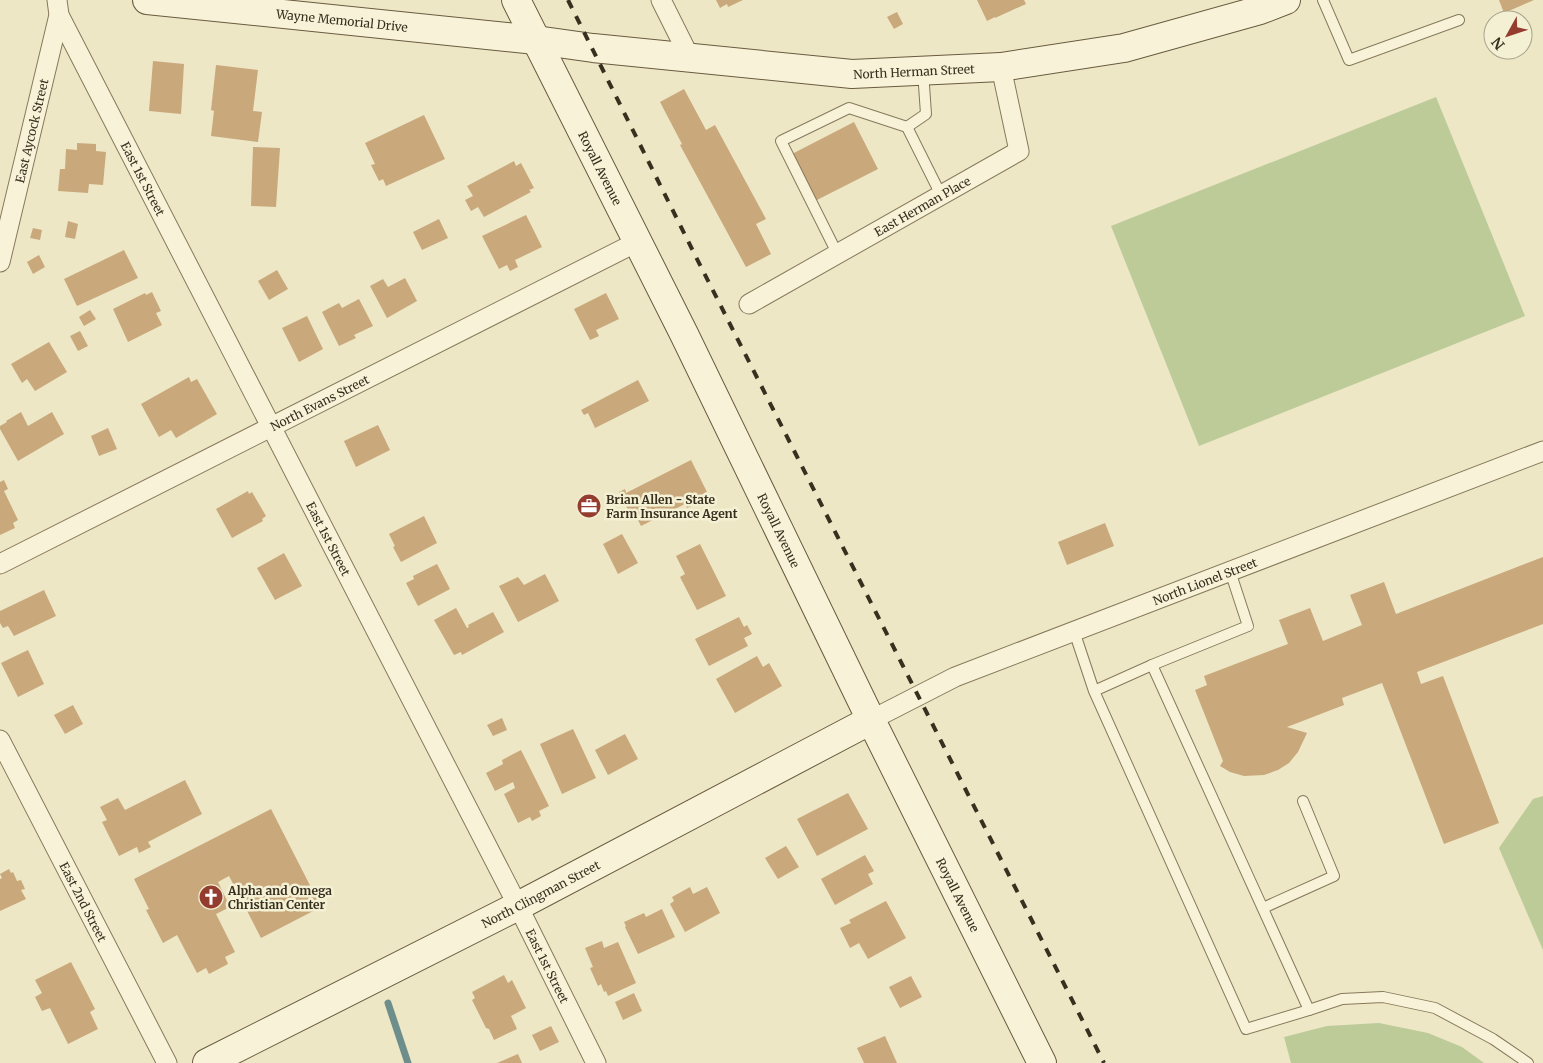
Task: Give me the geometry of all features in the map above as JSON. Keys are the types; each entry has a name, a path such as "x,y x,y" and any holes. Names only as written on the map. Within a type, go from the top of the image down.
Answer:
{"street":[{"name":"Wayne Memorial Drive","path":"147,0 536,40"},
{"name":"Royall Avenue","path":"516,0 684,334 871,720 1042,1063"},
{"path":"661,0 690,58"},
{"name":"North Herman Street","path":"536,40 592,48 852,74 1001,67 1124,48 1260,10 1286,0"},
{"name":"East Aycock Street","path":"0,262 58,7"},
{"name":"East 1st Street","path":"58,7 271,427 518,906 596,1063"},
{"name":"East Herman Place","path":"749,304 1019,151 1001,67"},
{"name":"North Evans Street","path":"0,564 637,242"},
{"name":"North Lionel Street","path":"871,720 955,677 1543,451"},
{"name":"North Clingman Street","path":"207,1063 518,906 871,720"},
{"name":"East 2nd Street","path":"0,740 167,1063"}],"lane":[{"path":"1323,0 1349,60 1459,20"},
{"path":"907,127 926,114 924,71"},
{"path":"837,253 781,141 849,108 907,127 940,195"},
{"path":"1094,691 1248,626 1230,571"},
{"path":"1074,631 1094,691 1246,1029 1342,999 1383,997 1435,1008 1493,1038 1528,1063"},
{"path":"1152,665 1310,1010"},
{"path":"1263,908 1334,876 1303,802"}],"green space":[{"path":"1436,97 1525,316 1199,446 1111,226"},
{"path":"1543,796 1543,950 1499,848 1533,799"},
{"path":"1379,1023 1428,1033 1462,1047 1484,1063 1291,1063 1284,1037 1327,1026"}],"building":[{"path":"716,0 743,0 728,7 727,4 720,8"},
{"path":"977,0 1024,0 1026,4 987,21"},
{"path":"1499,0 1534,0 1511,10 1503,10"},
{"path":"897,12 903,24 894,29 887,17"},
{"path":"153,61 184,64 181,114 149,111"},
{"path":"216,65 258,70 253,111 262,112 258,142 211,136 214,111 211,110"},
{"path":"684,89 706,130 715,125 766,219 756,224 771,254 746,267 680,145 682,144 660,102"},
{"path":"424,115 445,159 386,186 383,179 379,181 371,165 375,164 365,143"},
{"path":"854,122 878,169 815,201 792,154"},
{"path":"77,143 96,144 96,151 106,152 103,185 89,184 88,193 58,191 60,169 65,169 66,149 77,150"},
{"path":"253,147 280,148 276,207 251,206"},
{"path":"514,161 516,166 521,163 534,188 529,190 531,192 484,217 478,207 471,211 465,200 473,196 467,186"},
{"path":"526,215 542,247 515,260 518,267 510,271 507,265 499,269 482,236"},
{"path":"439,219 448,238 422,250 413,232"},
{"path":"68,221 78,224 75,239 65,237"},
{"path":"33,228 42,230 40,240 30,238"},
{"path":"124,250 138,278 77,306 64,279"},
{"path":"39,255 45,267 33,274 27,262"},
{"path":"277,270 288,289 269,300 258,281"},
{"path":"405,278 417,301 387,318 370,286 383,279 388,287"},
{"path":"152,292 161,311 156,313 162,325 128,342 113,309 145,293 146,295"},
{"path":"606,293 619,319 596,330 599,336 590,340 574,309"},
{"path":"359,299 373,326 354,335 356,338 339,346 322,312 339,303 342,308"},
{"path":"90,310 96,319 84,326 79,317"},
{"path":"307,316 323,349 299,362 282,328"},
{"path":"80,331 88,346 78,351 70,336"},
{"path":"49,342 67,372 35,391 27,379 22,383 11,364"},
{"path":"189,377 191,382 197,379 217,414 176,438 171,430 159,437 141,404"},
{"path":"638,380 649,401 595,428 588,413 584,415 581,410"},
{"path":"21,412 28,426 52,412 64,434 18,461 0,426"},
{"path":"378,425 390,450 356,467 344,441"},
{"path":"108,428 117,449 99,456 91,436"},
{"path":"691,460 707,492 699,496 702,501 687,508 685,504 641,526 633,510 629,512 619,492 625,489 626,493"},
{"path":"4,480 8,489 4,491 18,520 13,523 15,528 0,535 0,482"},
{"path":"248,491 249,494 252,492 266,516 262,519 263,521 232,538 216,509"},
{"path":"424,516 437,543 401,562 389,534"},
{"path":"1105,523 1114,546 1067,565 1058,542"},
{"path":"622,534 638,563 618,574 603,544"},
{"path":"700,544 726,596 697,610 680,577 685,574 676,556"},
{"path":"284,553 302,586 275,600 257,568"},
{"path":"1543,557 1543,624 1417,672 1421,684 1443,676 1499,823 1444,844 1382,683 1342,698 1344,705 1287,727 1307,733 1298,752 1289,763 1278,770 1264,775 1244,776 1230,772 1220,766 1223,761 1195,690 1207,685 1204,676 1288,644 1279,620 1310,608 1323,641 1362,625 1350,595 1384,582 1396,614"},
{"path":"437,564 450,589 418,606 406,583 414,579 413,576"},
{"path":"545,574 559,601 518,622 499,586 518,577 524,585"},
{"path":"44,590 56,616 14,636 8,626 3,628 0,623 0,611"},
{"path":"456,608 467,628 469,627 468,625 493,612 504,632 462,655 461,652 454,655 434,620"},
{"path":"739,617 744,627 747,625 752,634 744,638 748,646 709,666 695,639"},
{"path":"28,650 44,684 18,697 1,663"},
{"path":"757,656 763,667 769,663 782,686 735,713 716,679"},
{"path":"73,705 83,724 65,734 54,715"},
{"path":"502,718 507,730 493,736 487,725"},
{"path":"573,729 596,778 562,794 540,744"},
{"path":"625,734 638,759 608,775 595,750"},
{"path":"521,750 549,806 539,811 541,816 532,821 530,817 518,823 504,794 515,788 513,782 495,791 486,773 503,764 502,760"},
{"path":"185,780 202,814 148,842 151,847 139,853 137,847 119,856 102,822 107,820 100,807 118,798 125,810"},
{"path":"848,793 868,829 817,856 797,819"},
{"path":"271,809 321,907 261,938 229,876 218,882 230,907 216,914 235,952 225,957 228,964 209,974 206,968 197,973 177,935 163,943 146,910 149,909 134,879"},
{"path":"786,846 799,867 778,879 765,858"},
{"path":"865,855 874,871 868,874 873,884 835,905 821,879"},
{"path":"9,869 11,873 13,872 17,881 21,880 25,889 21,890 26,899 0,911 0,879 2,878 0,874"},
{"path":"690,887 693,894 707,887 720,913 685,932 670,904 674,901 672,897"},
{"path":"886,901 906,938 868,959 859,943 850,948 840,928 851,923 849,920"},
{"path":"662,909 675,937 638,954 624,922 644,913 646,917"},
{"path":"602,941 604,948 618,942 636,983 608,996 601,984 598,986 590,968 593,967 585,948"},
{"path":"71,962 95,1009 90,1012 98,1029 68,1044 50,1008 42,1011 35,997 42,993 35,980"},
{"path":"504,975 508,983 512,980 526,1008 511,1016 517,1029 494,1040 472,1000 475,998 472,992"},
{"path":"911,976 922,997 900,1008 889,987"},
{"path":"634,993 642,1011 623,1020 615,1002"},
{"path":"551,1026 559,1042 540,1051 532,1035"},
{"path":"885,1036 897,1063 864,1063 857,1048"},
{"path":"518,1054 522,1063 497,1063"}],"waterway":[{"path":"388,1003 408,1063"}],"railway":[{"path":"568,0 1104,1063"}],"place":[{"name":"Brian Allen - State Farm Insurance Agent","path":"589,506"},
{"name":"Alpha and Omega Christian Center","path":"211,897"}]}
